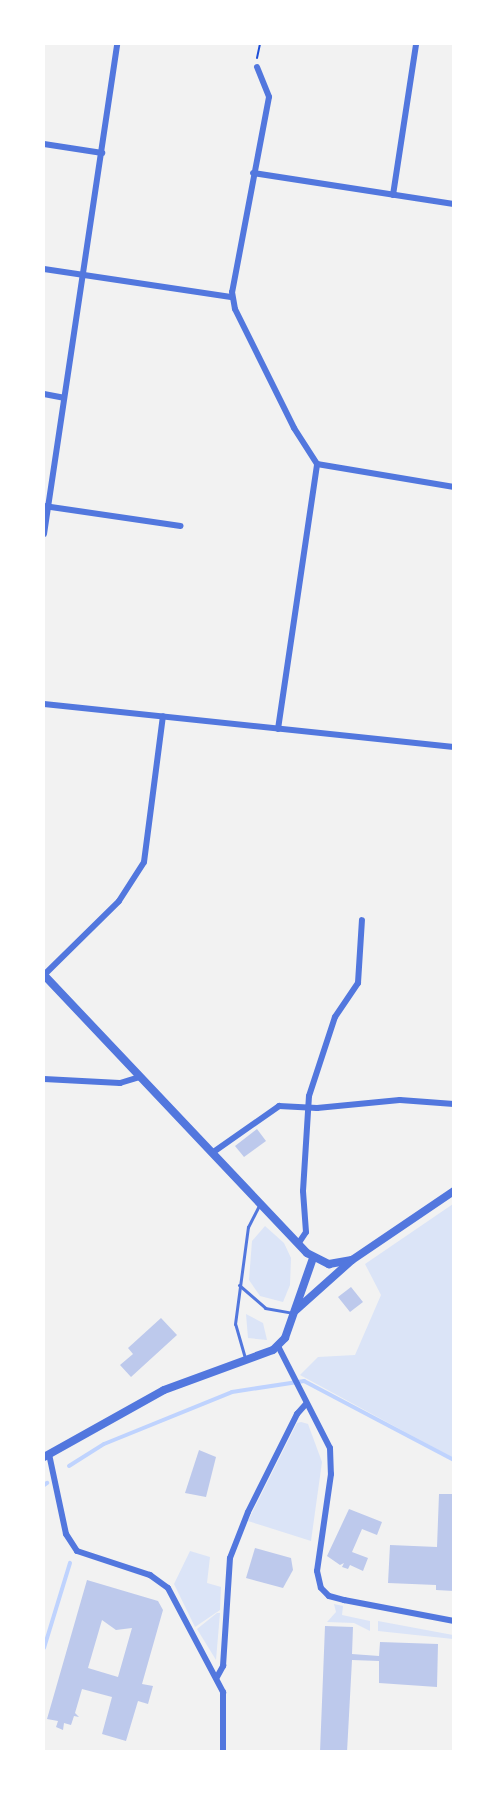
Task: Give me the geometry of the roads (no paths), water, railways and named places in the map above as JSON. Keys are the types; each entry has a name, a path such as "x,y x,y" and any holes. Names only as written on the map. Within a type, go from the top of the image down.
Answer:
{"street":[{"path":"44,534 46,507 117,44"},
{"path":"393,195 416,44"},
{"path":"257,67 269,97 231,297 294,428 317,464 278,729"},
{"path":"44,144 102,153"},
{"path":"253,173 453,204"},
{"path":"44,269 231,297"},
{"path":"44,394 64,398"},
{"path":"317,464 453,488"},
{"path":"46,507 181,525"},
{"path":"44,704 453,747"},
{"path":"163,717 144,862 124,895 44,975 313,1258 329,1264 352,1260"},
{"path":"298,1244 306,1232 307,1107 333,1022 358,983 362,920"},
{"path":"44,1079 120,1083 140,1077"},
{"path":"212,1153 270,1110 400,1100 453,1104"},
{"path":"293,1313 352,1260 453,1191"},
{"path":"223,1752 224,1702 217,1677 163,1583 150,1575 83,1556 70,1543 46,1456 164,1390 246,1361 278,1346 313,1258"},
{"path":"278,1346 299,1392 327,1436 332,1460 317,1571 321,1588 329,1596 344,1600 453,1621"},
{"path":"217,1677 223,1666 230,1558 248,1512 297,1414 306,1404"}],"lane":[{"path":"246,1361 235,1332 239,1285 248,1227 261,1204"},
{"path":"239,1285 265,1308 293,1313"}],"waterway":[{"path":"69,1466 104,1444 232,1392 304,1381 454,1460"},
{"path":"44,1648 70,1563"}]}
